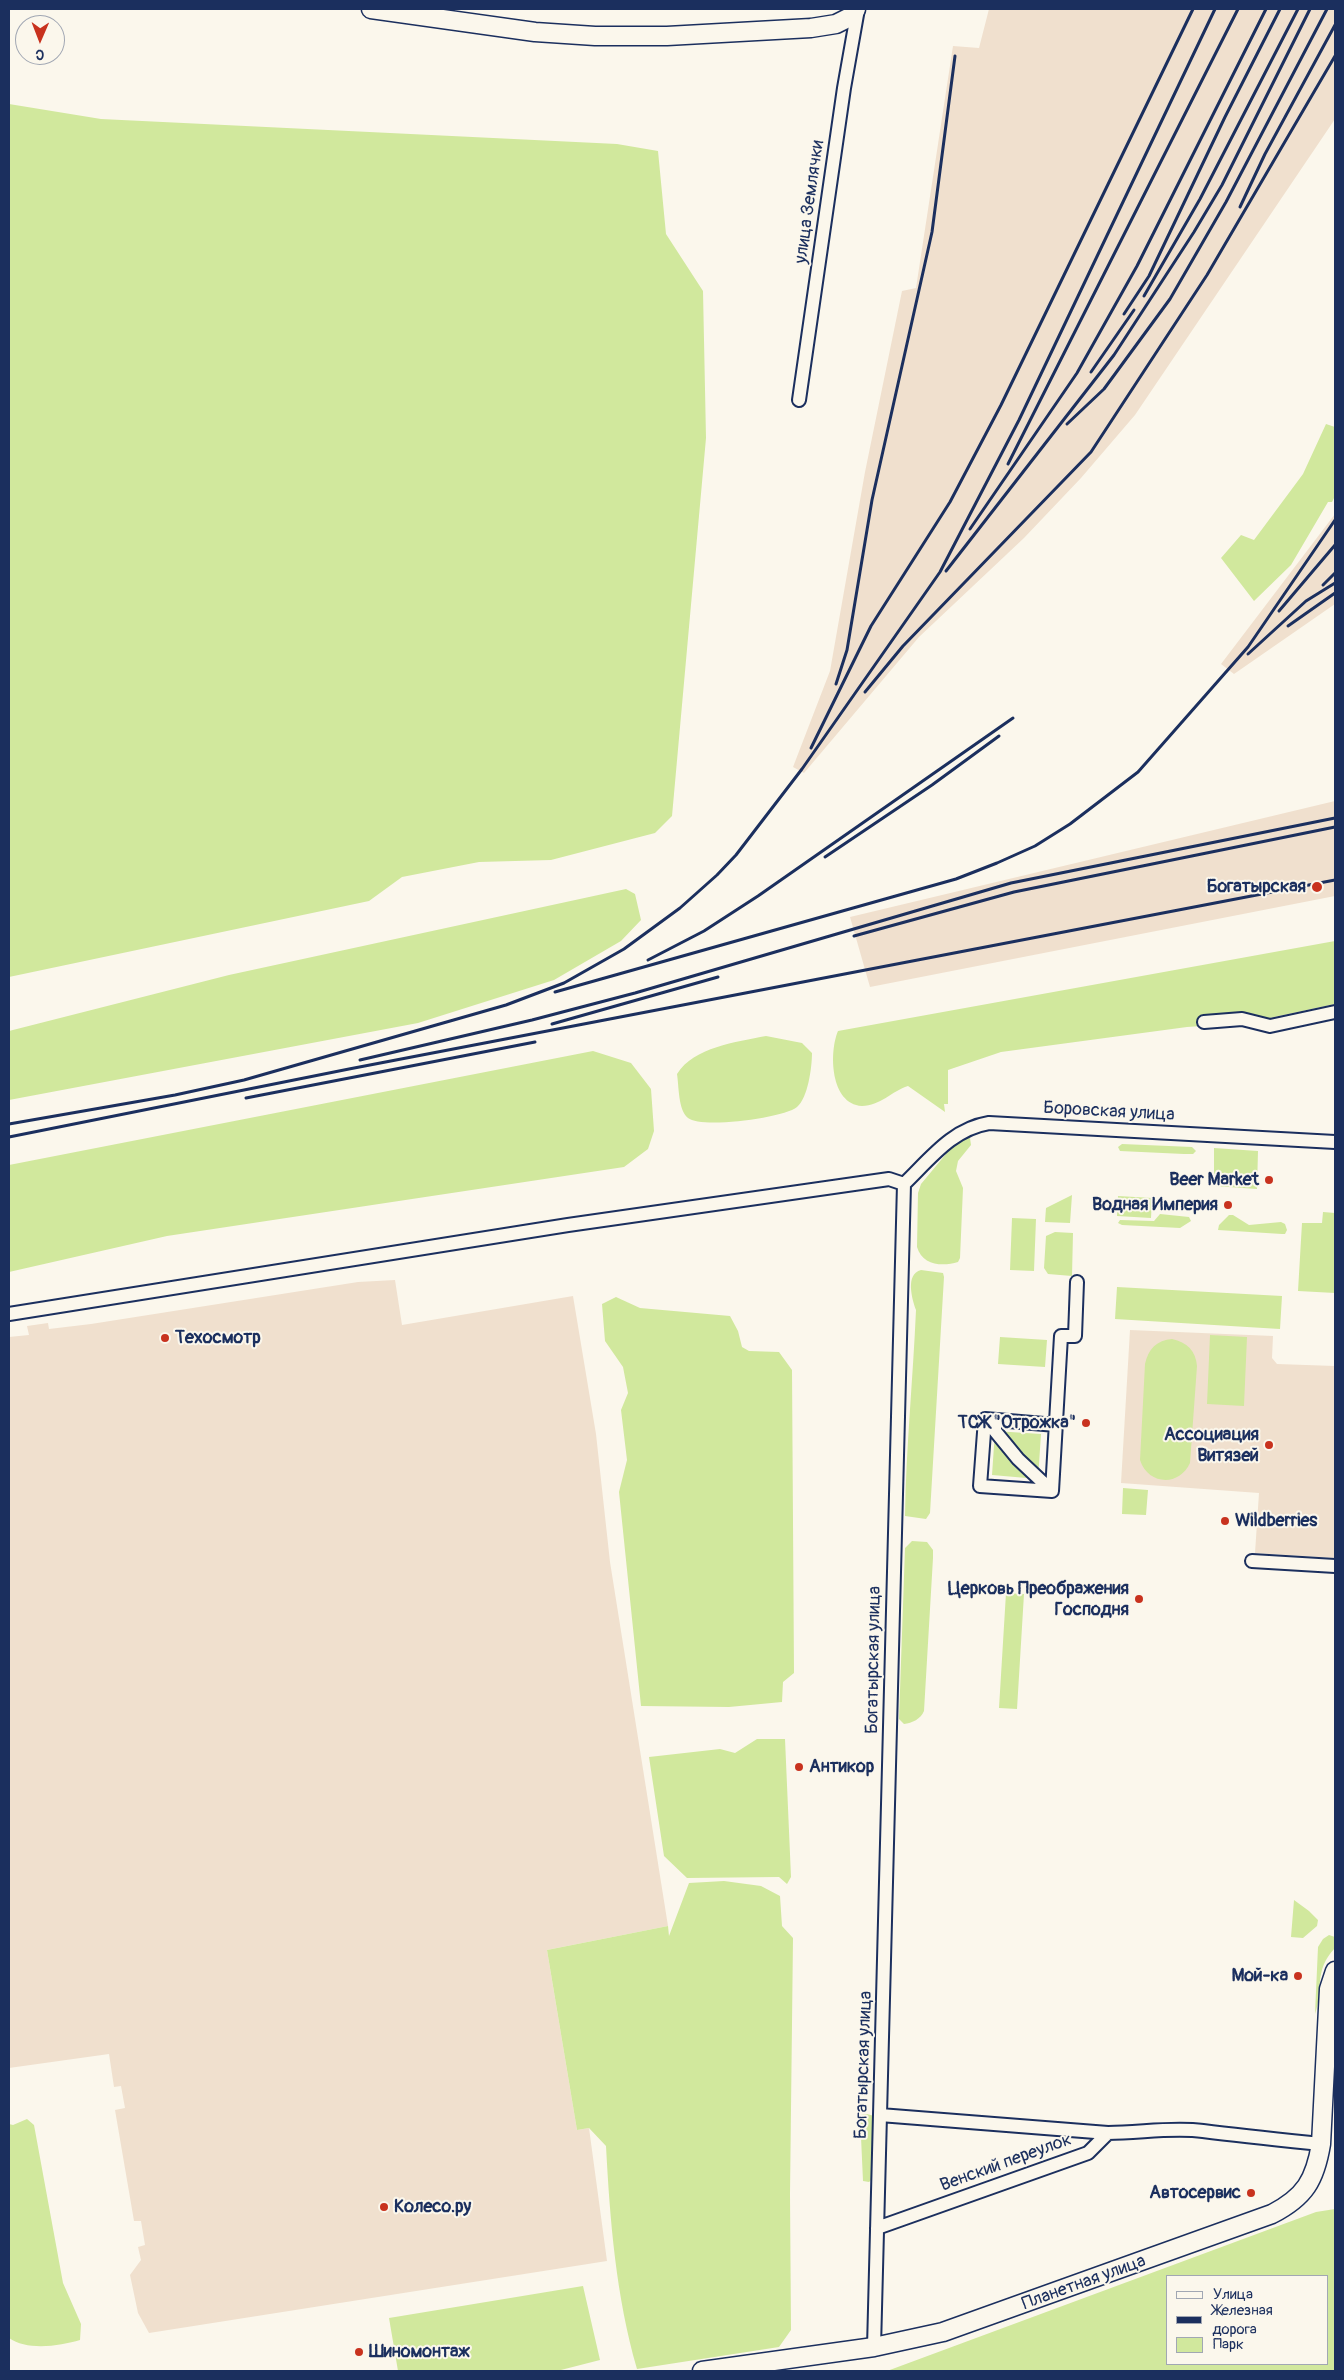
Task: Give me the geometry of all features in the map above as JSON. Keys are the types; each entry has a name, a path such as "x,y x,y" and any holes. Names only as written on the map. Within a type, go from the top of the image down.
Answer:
{"main road":[{"path":"370,9 485,27 535,32 595,36 667,36 811,28 836,24 852,16 857,9"},
{"name":"Планетная улица","path":"702,2371 771,2366 943,2332 1272,2214 1292,2204 1308,2186 1317,2168 1331,2042 1328,1999 1330,1982 1335,1971"}],"street":[{"name":"улица Землячки","path":"799,400 857,9"},
{"path":"1204,1022 1242,1019 1270,1026 1335,1012"},
{"name":"Боровская улица","path":"904,1184 956,1134 972,1126 989,1124 1335,1142"},
{"path":"9,1314 758,1196 889,1179 904,1184"},
{"name":"Богатырская улица","path":"874,2347 904,1184"},
{"path":"1052,1491 1062,1336 1075,1336 1077,1282"},
{"path":"1052,1491 980,1486 985,1419 1056,1425"},
{"path":"995,1420 995,1431 1018,1459 1052,1491"},
{"path":"1252,1561 1335,1566"},
{"path":"880,2115 1108,2132 1203,2131 1321,2144"},
{"name":"Венский переулок","path":"878,2228 1088,2153 1108,2132"}],"shaded area":[{"path":"989,9 1335,9 1335,119 1135,415 1081,478 1024,538 919,637 804,773 793,767 830,671 865,472 902,291 916,288 953,46 979,48"},
{"path":"1335,514 1335,604 1234,674 1221,664"},
{"path":"1335,801 1335,896 870,987 850,917"},
{"path":"395,1280 402,1325 573,1296 596,1434 610,1562 668,1926 547,1950 577,2130 589,2128 607,2261 149,2333 138,2313 130,2275 141,2260 138,2247 145,2245 141,2221 134,2221 115,2110 125,2108 121,2086 114,2087 109,2054 9,2068 9,1337 29,1335 27,1326 48,1323 49,1329 91,1324 358,1282"},
{"path":"1130,1330 1273,1336 1272,1358 1277,1364 1335,1366 1335,1558 1255,1553 1259,1493 1121,1483"}],"green space":[{"path":"9,104 101,119 617,144 658,151 666,234 703,291 706,438 672,816 655,833 551,860 479,862 402,877 369,901 9,977"},
{"path":"1326,424 1335,427 1335,496 1332,502 1328,502 1291,565 1254,601 1221,558 1241,535 1254,540 1303,474"},
{"path":"626,889 635,894 641,920 621,941 554,980 418,1023 9,1100 9,1031 229,975"},
{"path":"1335,941 1335,1004 1246,1023 1187,1027 1001,1052 948,1070 948,1104 944,1104 945,1112 908,1086 875,1104 862,1106 851,1103 843,1096 838,1087 833,1063 833,1051 838,1031"},
{"path":"766,1036 802,1043 812,1053 807,1090 801,1103 789,1111 776,1115 742,1121 709,1122 688,1118 682,1109 677,1074 684,1065 717,1047"},
{"path":"593,1051 631,1063 651,1089 654,1131 648,1149 624,1167 167,1236 9,1272 9,1165"},
{"path":"967,1137 970,1138 971,1145 958,1161 956,1171 963,1188 960,1258 958,1262 952,1264 933,1263 923,1258 917,1247 918,1193 921,1184 951,1148"},
{"path":"1122,1144 1192,1147 1196,1151 1193,1154 1184,1154 1120,1151 1118,1147"},
{"path":"1214,1148 1258,1151 1257,1189 1214,1186"},
{"path":"1072,1195 1070,1223 1045,1222 1046,1208"},
{"path":"1118,1196 1152,1198 1151,1218 1117,1216"},
{"path":"1323,1212 1335,1213 1335,1293 1298,1291 1302,1223 1322,1223"},
{"path":"1160,1214 1189,1217 1191,1221 1180,1228 1122,1225 1118,1223 1120,1220 1154,1221"},
{"path":"1229,1215 1233,1215 1249,1225 1281,1222 1285,1224 1287,1230 1285,1234 1282,1234 1218,1230 1219,1225"},
{"path":"1012,1218 1036,1219 1034,1271 1010,1270"},
{"path":"1055,1232 1073,1233 1072,1276 1048,1274 1044,1268 1046,1236"},
{"path":"921,1270 943,1273 944,1277 930,1513 926,1519 905,1516 916,1310 911,1282 916,1272"},
{"path":"1117,1287 1282,1296 1280,1329 1115,1319"},
{"path":"616,1297 640,1308 730,1316 738,1331 742,1347 749,1351 779,1352 792,1370 794,1673 783,1682 782,1702 729,1707 641,1706 619,1492 627,1460 621,1410 628,1393 623,1367 605,1341 602,1304"},
{"path":"1210,1335 1247,1337 1244,1406 1207,1404"},
{"path":"1000,1337 1047,1340 1045,1367 998,1364"},
{"path":"1172,1339 1182,1342 1190,1348 1195,1356 1197,1366 1190,1463 1179,1476 1164,1480 1150,1474 1140,1460 1145,1364 1148,1354 1154,1346 1162,1341"},
{"path":"995,1431 1041,1434 1038,1479 992,1475"},
{"path":"1123,1488 1148,1490 1146,1515 1122,1514"},
{"path":"912,1541 927,1542 933,1550 933,1558 924,1711 916,1720 904,1724 899,1719 905,1548"},
{"path":"1006,1593 1024,1594 1017,1709 999,1708"},
{"path":"757,1739 785,1739 791,1877 787,1884 779,1877 687,1878 664,1856 649,1757 720,1749 735,1753"},
{"path":"724,1881 761,1886 780,1896 782,1926 793,1938 790,2194 791,2330 779,2347 637,2369 624,2314 615,2258 606,2146 589,2128 577,2130 547,1950 668,1926 669,1936 689,1883"},
{"path":"1294,1900 1318,1920 1317,1926 1303,1938 1291,1937"},
{"path":"1329,1935 1335,1937 1335,1948 1328,1956 1321,1972 1318,2005 1315,2014 1318,1947 1323,1939"},
{"path":"860,2115 874,2116 872,2179 869,2182 863,2181"},
{"path":"27,2119 34,2125 63,2283 81,2324 80,2340 63,2344 25,2345 9,2338 9,2124 13,2125"},
{"path":"1335,2209 1335,2371 887,2371 1316,2212"},
{"path":"583,2286 600,2360 557,2371 398,2371 389,2318"}],"railway":[{"path":"811,748 871,626 950,502 1001,405 1193,9"},
{"path":"9,1124 175,1095 244,1080 506,1005 564,983 624,949 680,908 717,875 736,855 802,769 940,572 1019,420 1215,9"},
{"path":"1008,464 1238,9"},
{"path":"970,529 1077,373 1137,266 1266,9"},
{"path":"1124,314 1149,276 1225,117 1280,9"},
{"path":"1144,296 1200,199 1298,9"},
{"path":"946,571 1114,355 1194,232 1222,185 1310,9"},
{"path":"1067,424 1104,389 1170,299 1226,202 1327,9"},
{"path":"1240,207 1265,154 1335,25"},
{"path":"836,684 847,650 872,500 932,232 955,56"},
{"path":"865,692 903,646 1091,452 1207,275 1335,56"},
{"path":"1091,372 1134,310"},
{"path":"555,992 956,879 1035,846 1070,824 1138,772 1248,647 1335,520"},
{"path":"1279,611 1335,545"},
{"path":"1323,585 1335,573"},
{"path":"1248,654 1306,601 1335,583"},
{"path":"1288,626 1335,593"},
{"path":"648,960 704,931 758,896 1013,718"},
{"path":"825,857 932,785 999,736"},
{"path":"360,1060 532,1020 635,993 1011,883 1335,818"},
{"path":"854,936 1014,892 1335,827"},
{"path":"9,1137 349,1069 1335,880"},
{"path":"552,1024 718,977"},
{"path":"246,1098 535,1042"}],"place":[{"name":"Богатырская","path":"1317,887"},
{"name":"Beer Market","path":"1269,1180"},
{"name":"Водная Империя","path":"1228,1205"},
{"name":"Техосмотр","path":"165,1338"},
{"name":"ТСЖ \"Отрожка\"","path":"1086,1423"},
{"name":"Ассоциация Витязей","path":"1269,1445"},
{"name":"Wildberries","path":"1225,1521"},
{"name":"Церковь Преображения Господня","path":"1139,1599"},
{"name":"Антикор","path":"799,1767"},
{"name":"Мой-ка","path":"1298,1976"},
{"name":"Автосервис","path":"1251,2193"},
{"name":"Колесо.ру","path":"384,2207"},
{"name":"Шиномонтаж","path":"359,2352"}]}
